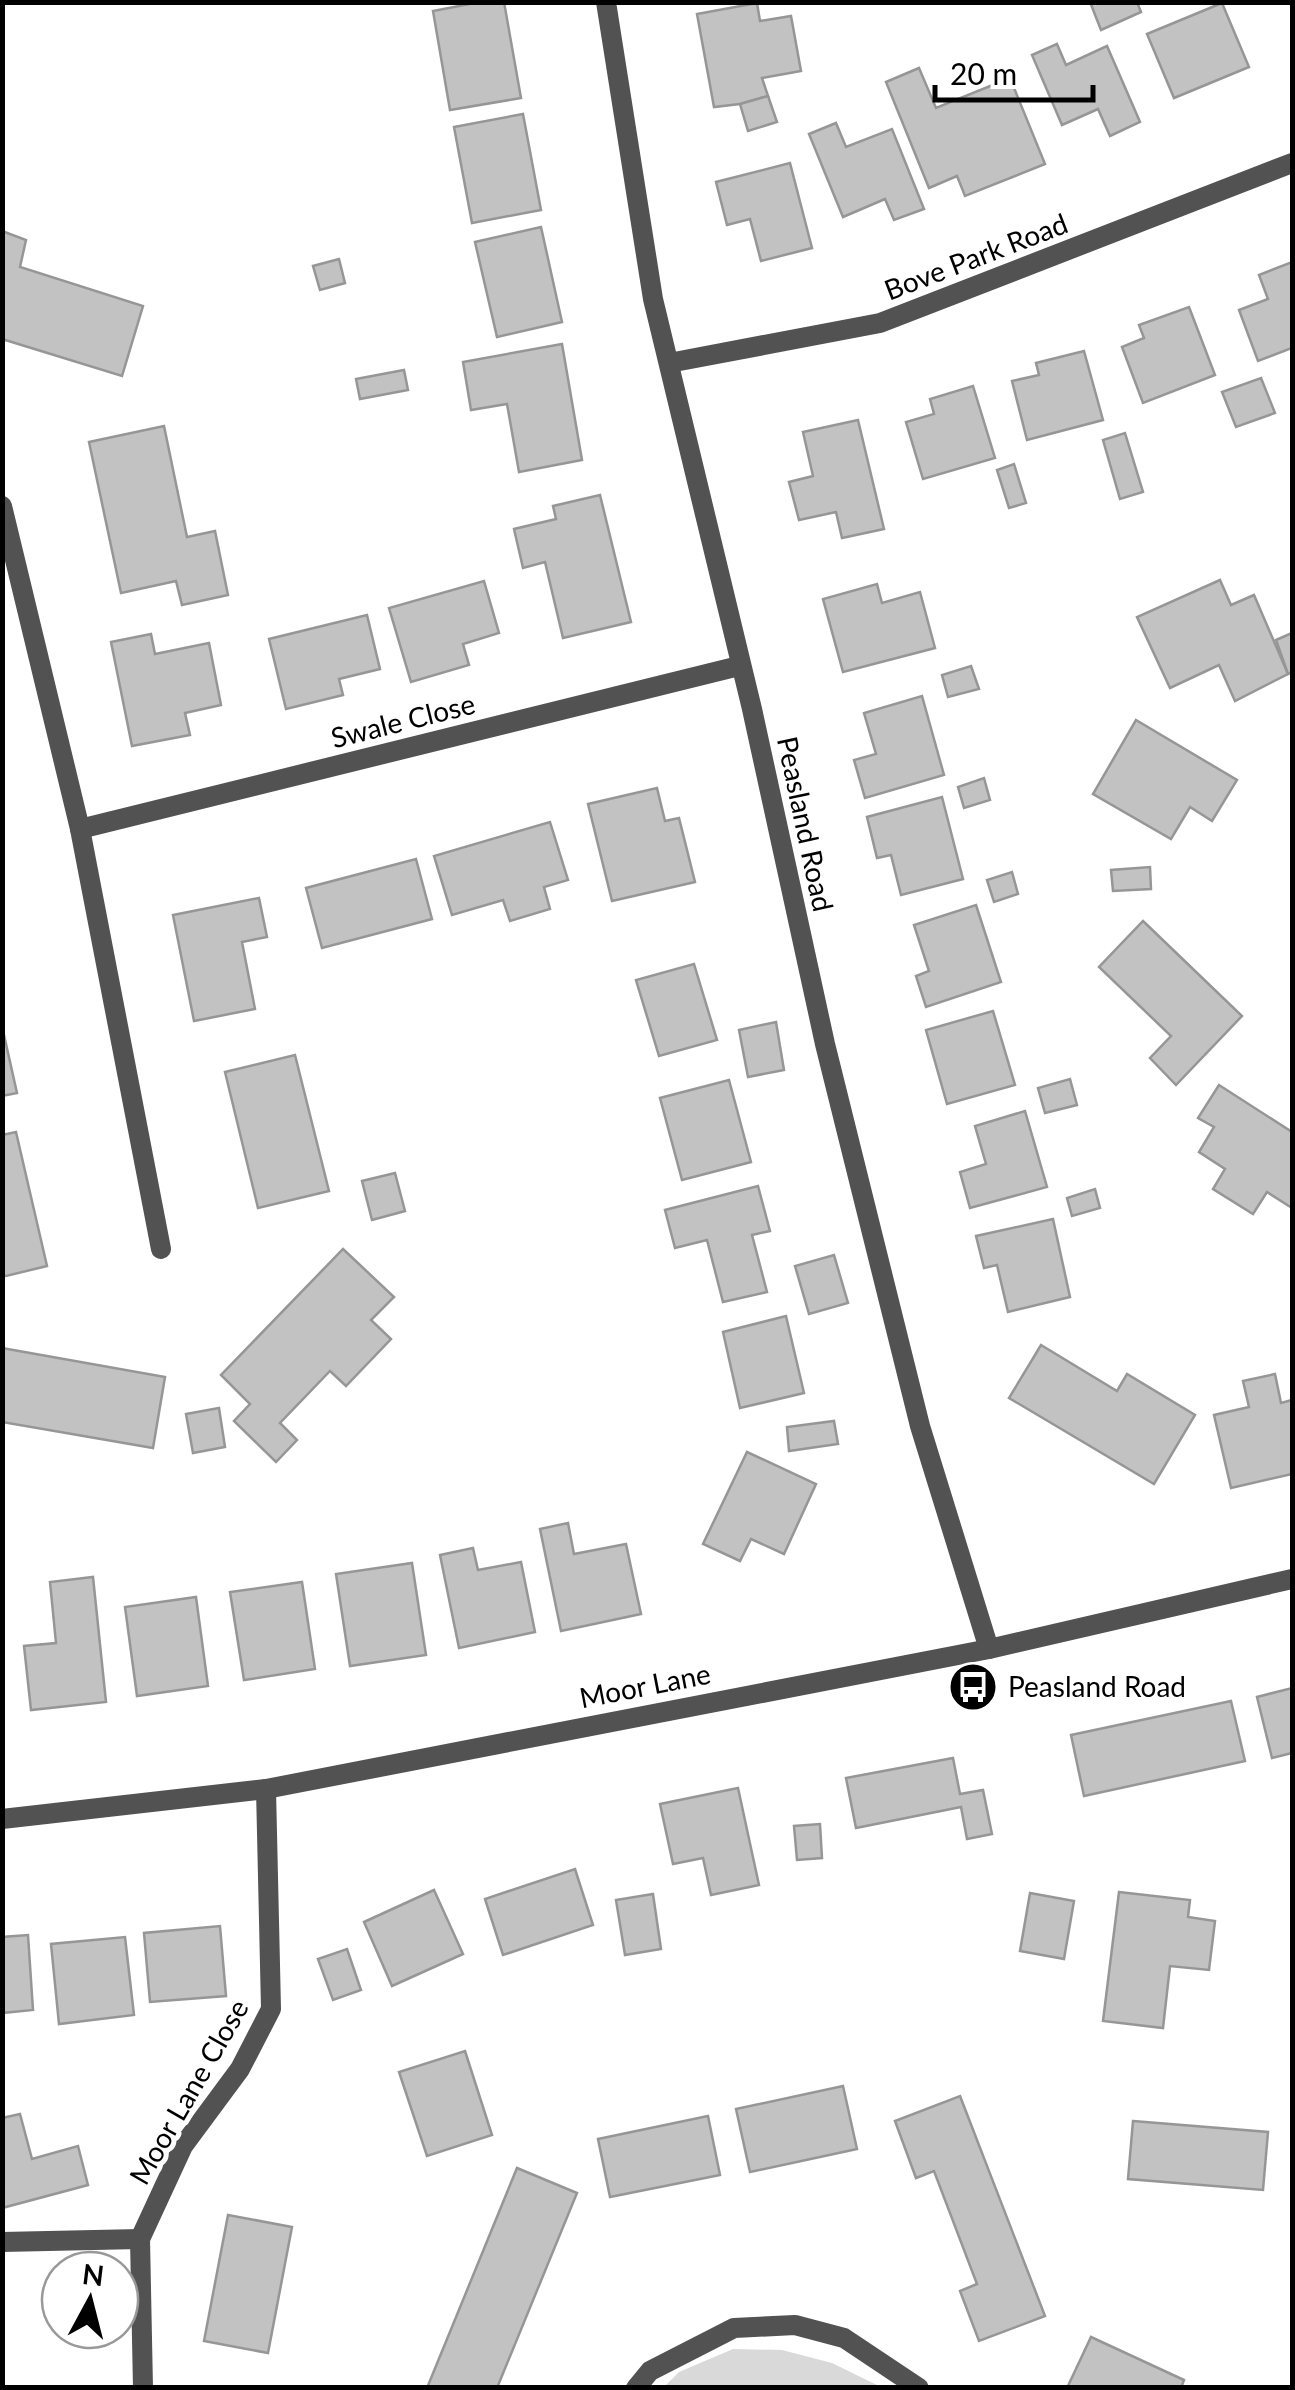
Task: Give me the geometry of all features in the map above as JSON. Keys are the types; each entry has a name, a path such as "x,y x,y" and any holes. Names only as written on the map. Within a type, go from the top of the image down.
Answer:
{"street":[{"name":"Peasland Road","path":"606,2 654,299 752,710 826,1044 920,1426 988,1649"},
{"name":"Bove Park Road","path":"669,363 880,323 1292,163"},
{"path":"2,506 80,829 161,1249"},
{"name":"Swale Close","path":"80,829 739,666"},
{"name":"Moor Lane","path":"2,1819 266,1789 988,1649 1292,1579"},
{"name":"Moor Lane Close","path":"144,2388 140,2356 140,2239 183,2146 240,2069 270,2009 266,1789"},
{"path":"2,2242 140,2239"},
{"path":"636,2388 650,2371 734,2328 795,2325 844,2338 919,2388"}],"shaded area":[{"path":"733,2349 782,2350 832,2363 881,2387 664,2387 679,2372"}],"building":[{"path":"480,2 504,2 521,98 450,110 433,11"},
{"path":"1090,2 1137,2 1141,12 1101,30"},
{"path":"757,3 760,21 791,16 801,71 762,78 768,96 714,107 697,14"},
{"path":"1222,3 1249,67 1174,98 1147,34"},
{"path":"1057,44 1066,65 1107,46 1140,122 1110,136 1098,109 1062,125 1032,55"},
{"path":"919,68 936,108 1010,78 1045,164 965,196 957,176 929,188 886,82"},
{"path":"768,96 777,122 748,131 740,104"},
{"path":"523,114 541,210 472,223 454,127"},
{"path":"836,123 846,147 892,129 924,209 894,220 885,199 843,217 809,134"},
{"path":"790,163 812,248 761,261 750,219 727,225 716,182"},
{"path":"541,227 562,322 497,337 475,242"},
{"path":"2,231 26,240 20,267 143,306 122,376 2,339"},
{"path":"339,259 345,283 320,290 313,266"},
{"path":"1292,262 1292,348 1258,361 1239,310 1268,299 1259,275"},
{"path":"1189,307 1215,375 1143,403 1122,347 1144,338 1139,325"},
{"path":"562,344 582,460 519,472 507,404 471,410 463,362"},
{"path":"1084,351 1103,420 1027,440 1012,381 1039,375 1036,363"},
{"path":"404,370 408,390 360,399 356,379"},
{"path":"1261,378 1275,413 1236,427 1222,392"},
{"path":"973,386 995,458 923,479 906,422 934,414 930,399"},
{"path":"858,420 884,529 842,538 836,512 799,520 789,482 813,476 803,432"},
{"path":"164,426 187,537 215,531 228,595 182,605 176,581 121,593 89,442"},
{"path":"1125,433 1143,492 1120,499 1103,440"},
{"path":"1014,464 1026,503 1009,508 997,470"},
{"path":"600,495 631,622 563,638 545,562 523,568 514,529 556,519 553,506"},
{"path":"1220,580 1231,605 1254,595 1288,674 1235,701 1219,665 1170,688 1137,617"},
{"path":"484,581 499,633 463,644 469,665 411,682 389,608"},
{"path":"877,584 882,603 920,592 935,648 843,672 823,599"},
{"path":"367,615 380,669 339,679 343,695 286,709 269,639"},
{"path":"1292,633 1292,672 1288,674 1276,640"},
{"path":"151,634 155,654 209,643 221,705 185,713 190,735 132,746 111,642"},
{"path":"971,666 979,689 948,697 942,675"},
{"path":"922,696 944,775 865,798 854,760 876,754 864,713"},
{"path":"1136,720 1237,780 1212,821 1190,807 1171,839 1093,794"},
{"path":"984,778 990,800 964,808 958,787"},
{"path":"657,788 665,821 679,818 695,882 612,901 588,804"},
{"path":"942,797 963,879 901,895 891,855 877,858 867,817"},
{"path":"550,822 568,880 544,887 550,909 510,921 503,900 452,915 434,856"},
{"path":"416,859 432,919 322,948 306,888"},
{"path":"1150,867 1151,889 1113,891 1111,870"},
{"path":"1012,872 1018,894 994,902 987,880"},
{"path":"259,898 267,937 242,942 255,1009 194,1021 173,915"},
{"path":"976,905 1001,982 926,1007 916,976 929,971 914,925"},
{"path":"1143,921 1242,1016 1176,1085 1150,1058 1171,1036 1099,967"},
{"path":"694,964 717,1040 659,1056 636,980"},
{"path":"993,1011 1015,1085 947,1104 926,1030"},
{"path":"776,1022 784,1070 748,1077 739,1030"},
{"path":"2,1026 17,1093 2,1096"},
{"path":"295,1055 329,1191 258,1208 225,1072"},
{"path":"1070,1079 1077,1105 1045,1113 1038,1088"},
{"path":"729,1080 751,1162 682,1180 660,1098"},
{"path":"1219,1085 1292,1132 1292,1208 1267,1192 1253,1214 1213,1189 1225,1169 1199,1152 1214,1127 1198,1118"},
{"path":"1025,1111 1047,1187 970,1208 960,1172 986,1164 975,1126"},
{"path":"16,1132 47,1266 2,1277 2,1135"},
{"path":"395,1173 405,1211 372,1220 362,1181"},
{"path":"758,1186 770,1231 752,1235 767,1292 723,1302 707,1240 675,1248 665,1210"},
{"path":"1095,1189 1100,1208 1072,1216 1067,1198"},
{"path":"1053,1219 1070,1297 1008,1312 997,1265 984,1268 976,1236"},
{"path":"343,1249 394,1297 371,1320 391,1339 346,1386 330,1371 280,1423 297,1440 276,1462 234,1421 250,1404 221,1375"},
{"path":"834,1255 848,1303 809,1314 795,1266"},
{"path":"786,1316 804,1393 740,1408 723,1332"},
{"path":"1041,1345 1117,1391 1127,1374 1195,1415 1154,1484 1009,1398"},
{"path":"2,1348 165,1377 153,1448 2,1422"},
{"path":"1275,1374 1281,1403 1292,1400 1292,1474 1231,1488 1214,1415 1249,1407 1243,1381"},
{"path":"219,1408 225,1447 193,1453 186,1414"},
{"path":"834,1421 838,1444 789,1451 787,1427"},
{"path":"747,1452 816,1484 784,1554 751,1539 740,1561 703,1544"},
{"path":"568,1523 574,1554 626,1544 641,1614 561,1631 540,1529"},
{"path":"473,1548 478,1570 521,1562 535,1632 459,1648 440,1555"},
{"path":"412,1563 426,1655 350,1666 336,1574"},
{"path":"93,1577 106,1702 31,1710 24,1646 56,1643 50,1582"},
{"path":"302,1582 315,1669 244,1680 230,1592"},
{"path":"196,1597 208,1686 137,1696 125,1607"},
{"path":"1292,1688 1292,1753 1272,1758 1257,1697"},
{"path":"1231,1701 1245,1761 1084,1796 1071,1735"},
{"path":"953,1758 960,1794 983,1790 992,1834 967,1839 961,1807 856,1828 846,1778"},
{"path":"738,1788 759,1885 711,1895 703,1858 673,1864 660,1804"},
{"path":"820,1824 822,1858 797,1860 794,1826"},
{"path":"575,1869 593,1925 503,1955 485,1899"},
{"path":"434,1890 463,1954 392,1986 364,1922"},
{"path":"1119,1892 1190,1900 1188,1917 1215,1921 1209,1970 1170,1966 1163,2028 1103,2021"},
{"path":"1030,1893 1074,1901 1064,1959 1020,1951"},
{"path":"653,1894 661,1949 625,1955 616,1900"},
{"path":"220,1926 226,1996 150,2002 144,1933"},
{"path":"28,1935 33,2010 3,2013 2,2038 2,1937"},
{"path":"125,1937 134,2015 59,2024 51,1944"},
{"path":"347,1949 361,1990 333,2000 318,1959"},
{"path":"465,2051 492,2135 427,2156 399,2072"},
{"path":"843,2086 857,2149 750,2172 736,2109"},
{"path":"960,2096 1045,2316 979,2341 960,2291 977,2284 934,2171 916,2178 895,2121"},
{"path":"20,2114 32,2159 78,2146 88,2185 2,2208 2,2118"},
{"path":"708,2116 720,2175 610,2197 598,2139"},
{"path":"1133,2121 1268,2132 1263,2190 1128,2179"},
{"path":"517,2168 577,2193 497,2388 427,2388"},
{"path":"228,2215 292,2227 268,2353 204,2341"},
{"path":"1091,2337 1184,2380 1181,2388 1067,2388"}],"place":[{"name":"Peasland Road","path":"973,1687"}]}
